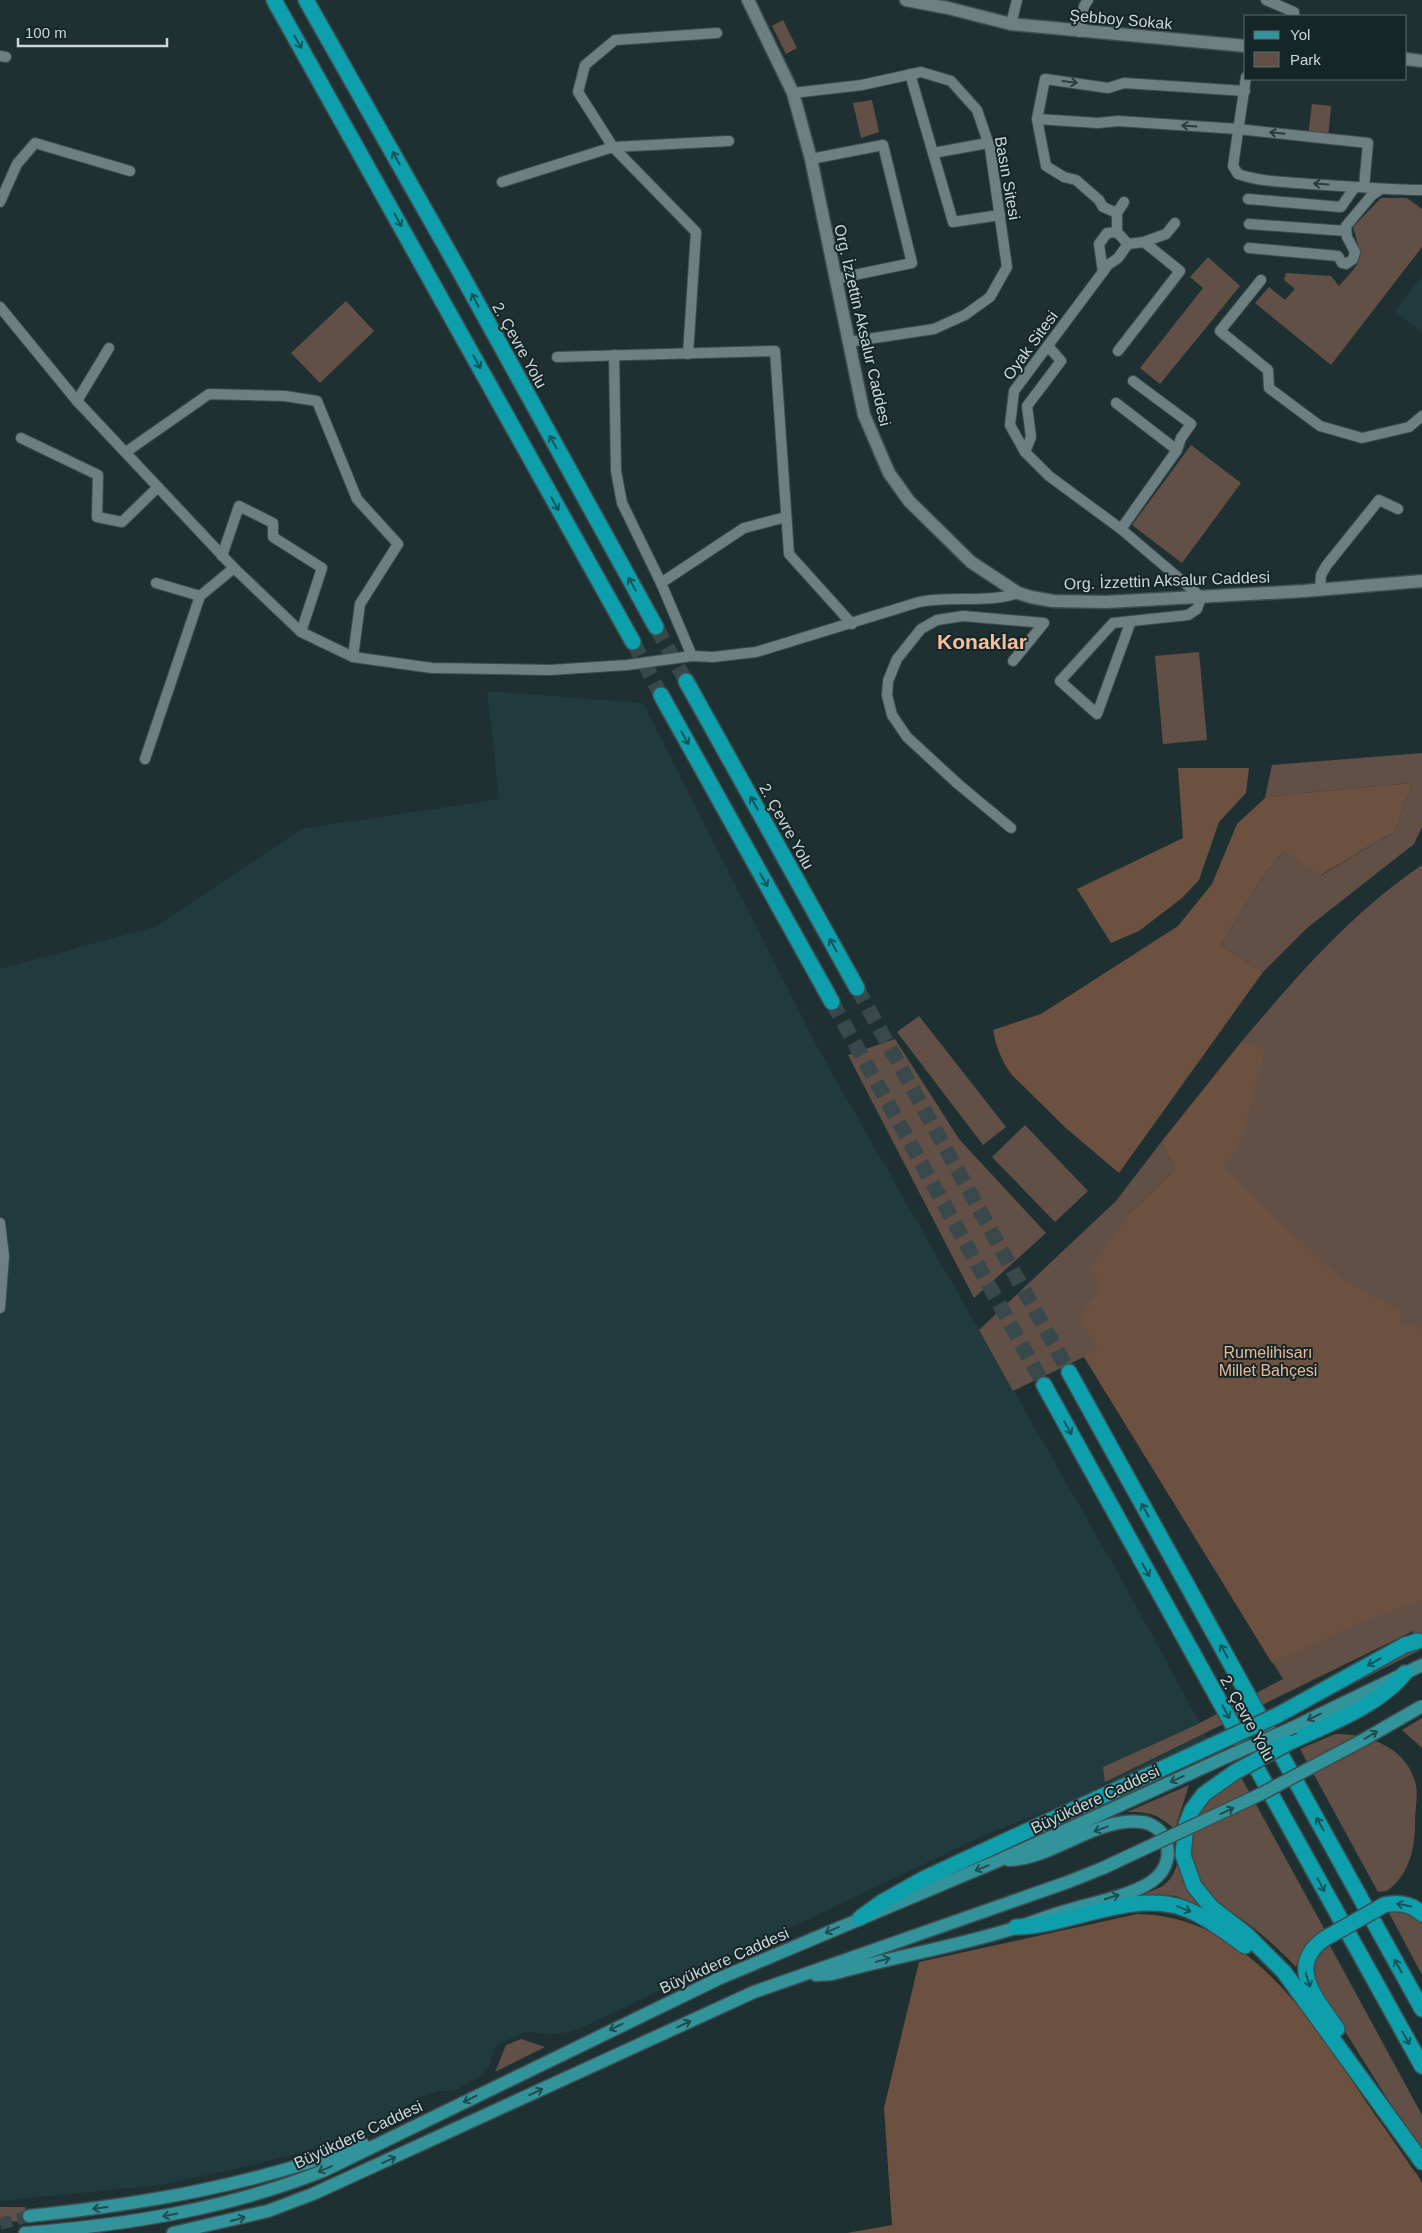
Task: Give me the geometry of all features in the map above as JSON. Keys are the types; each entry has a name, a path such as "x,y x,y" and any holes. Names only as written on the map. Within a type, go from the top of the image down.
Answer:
{"highway":[{"path":"274,0 633,642"},
{"name":"2. Çevre Yolu","path":"306,0 656,627"},
{"name":"2. Çevre Yolu","path":"686,681 856,988"},
{"path":"661,695 832,1002"},
{"name":"2. Çevre Yolu","path":"1069,1372 1422,2009"},
{"name":"2. Çevre Yolu","path":"1044,1385 1422,2066"},
{"path":"860,1918 882,1902 923,1879 1278,1715 1405,1645 1418,1641"},
{"path":"1405,1673 1390,1690 1288,1743 1210,1788 1192,1810 1186,1824 1182,1842 1187,1870 1202,1898 1272,1959 1418,2157"},
{"path":"1016,1927 1040,1925 1146,1903 1174,1906 1197,1915 1233,1937 1272,1967 1304,2000"},
{"path":"1418,2157 1380,2094 1311,1989 1306,1978 1306,1960 1310,1952 1324,1939 1384,1905 1398,1903 1410,1905 1422,1914"}],"main road":[{"name":"Org. İzzettin Aksalur Caddesi","path":"748,0 792,93 811,159 864,415 873,439 898,487 939,533 971,562 1018,593 1054,601 1106,602 1201,597 1320,590 1422,581"},
{"name":"Şebboy Sokak","path":"906,0 949,4 1011,24 1080,32 1244,46"},
{"path":"1407,59 1422,61"},
{"name":"Büyükdere Caddesi","path":"25,2233 139,2220 223,2204 306,2178 401,2134 660,2006 860,1918 1000,1860 1294,1727 1422,1665"},
{"path":"173,2233 268,2211 313,2194 754,1992 1103,1868 1261,1794 1356,1744 1422,1706"},
{"path":"801,1976 832,1974 1016,1927 1112,1897 1143,1886 1156,1879 1162,1871 1168,1854 1168,1846 1165,1837 1156,1827 1144,1822 1130,1822 1108,1826 1030,1858 1000,1860"},
{"path":"29,2216 114,2206 189,2194 274,2174 401,2134"}],"street":[{"path":"1011,24 1017,0"},
{"path":"1080,32 1084,6 1088,0"},
{"path":"1266,0 1294,12 1294,15"},
{"path":"688,354 696,232 613,147 578,92 585,65 615,40 717,32"},
{"name":"Basın Sitesi","path":"792,93 862,84 920,72 951,81 978,110 988,143 1007,267 990,297 965,315 934,329 848,342"},
{"path":"910,74 953,222 1000,215"},
{"path":"1117,213 1103,207 1099,200 1076,180 1064,177 1046,166 1037,119 1045,79 1108,88 1124,83 1245,91"},
{"path":"1246,80 1233,166 1238,174 1250,178 1381,189 1422,190"},
{"path":"1037,119 1098,123 1118,121 1238,129 1368,143 1359,187 1341,207 1248,199"},
{"path":"502,182 613,147 729,141"},
{"path":"0,202 17,164 35,143 130,171"},
{"path":"933,153 988,143"},
{"path":"811,159 883,145 912,263 835,279"},
{"path":"1249,248 1338,256 1342,263 1346,264 1353,259 1355,252 1346,231 1346,226 1372,195 1381,189"},
{"path":"1124,202 1117,213 1117,232 1128,244 1144,242 1166,234 1175,223"},
{"path":"1249,224 1346,231"},
{"path":"1103,272 1099,244 1108,233 1117,232"},
{"path":"1118,351 1180,271 1144,242"},
{"name":"Oyak Sitesi","path":"1128,244 1118,258 1108,265 1014,391 1010,425 1025,452 1050,476 1121,529 1201,597"},
{"path":"1260,280 1220,331 1268,370 1269,388 1320,426 1362,438 1409,427 1422,416"},
{"path":"0,307 77,401 234,568 301,632 353,657 432,668 550,670 627,665 692,656 713,657 756,652 935,599 1004,598 1018,593"},
{"path":"1025,452 1031,436 1027,406 1061,361 1048,346"},
{"path":"77,401 109,348"},
{"path":"557,357 775,351 789,554 852,624"},
{"path":"614,356 616,471 622,503 661,583 692,656"},
{"path":"1121,529 1178,450 1181,438 1191,424 1133,381"},
{"path":"126,452 209,394 285,396 317,401 357,499 398,544 360,604 353,657"},
{"path":"1116,403 1178,450"},
{"path":"21,438 98,475 97,517 122,522 158,487"},
{"path":"1320,590 1321,575 1326,566 1380,500 1398,509"},
{"path":"222,556 239,506 273,523 273,537 322,568 301,632"},
{"path":"661,583 744,528 786,516"},
{"path":"145,758 200,596 234,568"},
{"path":"156,582 200,596"},
{"path":"1131,621 1097,714 1060,681 1113,622 1188,614 1197,608 1201,597"},
{"path":"1011,828 958,784 907,737 892,715 886,695 888,680 897,659 921,629 937,620 963,616 1044,623 1013,661"},
{"path":"0,1222 4,1256 0,1308"}],"shaded area":[{"path":"1422,276 1422,333 1395,311"},
{"path":"487,691 643,703 820,1052 1127,1589 1209,1740 1107,1788 989,1833 585,2026 573,2031 557,2034 541,2034 528,2031 495,2046 489,2068 480,2076 458,2089 438,2091 420,2097 383,2121 313,2149 262,2163 161,2185 0,2201 0,969 157,926 301,829 499,799"}],"green space":[{"path":"783,20 797,48 786,54 772,26"},
{"path":"872,100 879,132 861,138 853,103"},
{"path":"1312,104 1331,106 1328,138 1308,136"},
{"path":"1381,198 1407,198 1422,209 1422,247 1331,365 1255,303 1269,287 1285,300 1295,289 1284,280 1286,273 1331,276 1339,286 1353,270 1359,259 1359,247 1353,227"},
{"path":"1208,257 1240,286 1160,384 1140,368 1203,288 1190,277"},
{"path":"346,301 374,331 320,383 291,353"},
{"path":"1191,445 1241,483 1182,563 1132,525"},
{"path":"1199,652 1207,740 1163,744 1155,656"},
{"path":"1422,753 1422,827 1414,844 1307,928 1263,972 1221,945 1263,877 1283,852 1322,875 1395,831 1412,783 1265,798 1272,765"},
{"path":"1178,768 1249,768 1246,793 1219,822 1199,880 1182,898 1139,931 1111,943 1077,889 1183,838"},
{"path":"1412,783 1395,831 1321,875 1283,852 1263,877 1221,945 1263,972 1119,1173 1067,1129 1012,1075 1000,1054 993,1030 1041,1014 1178,926 1212,884 1237,824 1265,798"},
{"name":"Rumelihisarı Millet Bahçesi","path":"1422,865 1422,1649 1299,1711 1414,1645 1413,1631 1105,1782 1103,1767 1194,1726 1283,1679 1084,1357 1013,1391 979,1330 1116,1201 1162,1141 1174,1170 1129,1214 1102,1287 1264,1047 1242,1041 1305,969 1348,925 1371,904"},
{"path":"919,1016 1006,1127 983,1145 897,1032"},
{"path":"895,1039 959,1139 1046,1233 974,1298 848,1055"},
{"name":"Rumelihisarı Millet Bahçesi","path":"1242,1041 1265,1047 1242,1138 1224,1168 1280,1223 1342,1279 1400,1311 1401,1325 1420,1327 1422,1330 1422,1600 1358,1623 1272,1663 1084,1357 1098,1350 1080,1316 1102,1287 1091,1268 1129,1214 1174,1170 1162,1141"},
{"path":"1025,1125 1088,1191 1055,1222 992,1157"},
{"path":"1422,1718 1422,1748 1402,1730"},
{"path":"1335,1734 1360,1736 1385,1745 1405,1761 1412,1772 1416,1785 1417,1799 1412,1852 1401,1877 1387,1891 1378,1892 1300,1749"},
{"path":"1241,1777 1326,1932 1306,1946 1300,1955 1296,1967 1263,1936 1215,1898 1198,1878 1193,1865 1191,1850 1193,1833 1199,1814 1210,1799 1224,1787"},
{"path":"1189,1785 1175,1829 1153,1815 1127,1812"},
{"path":"1178,1861 1189,1894 1201,1907 1176,1896 1143,1894 1166,1884 1173,1875"},
{"path":"1401,1910 1418,1918 1422,1924 1422,1975 1388,1911"},
{"path":"1137,1914 1178,1919 1215,1934 1248,1956 1278,1983 1330,2048 1420,2180 1422,2184 1422,2233 847,2233 892,2225 884,2108 919,1962"},
{"path":"1329,1944 1422,2115 1422,2149 1390,2103 1311,1977 1314,1955"},
{"path":"521,2039 545,2047 495,2072 506,2045"},
{"path":"0,2207 25,2207 29,2222 0,2221"}],"tunnel":[{"path":"656,627 686,681"},
{"path":"633,642 661,695"},
{"path":"857,988 1069,1372"},
{"path":"832,1002 1044,1385"},
{"path":"0,2224 29,2216"}],"district":[{"name":"Konaklar","path":"982,642"}]}
